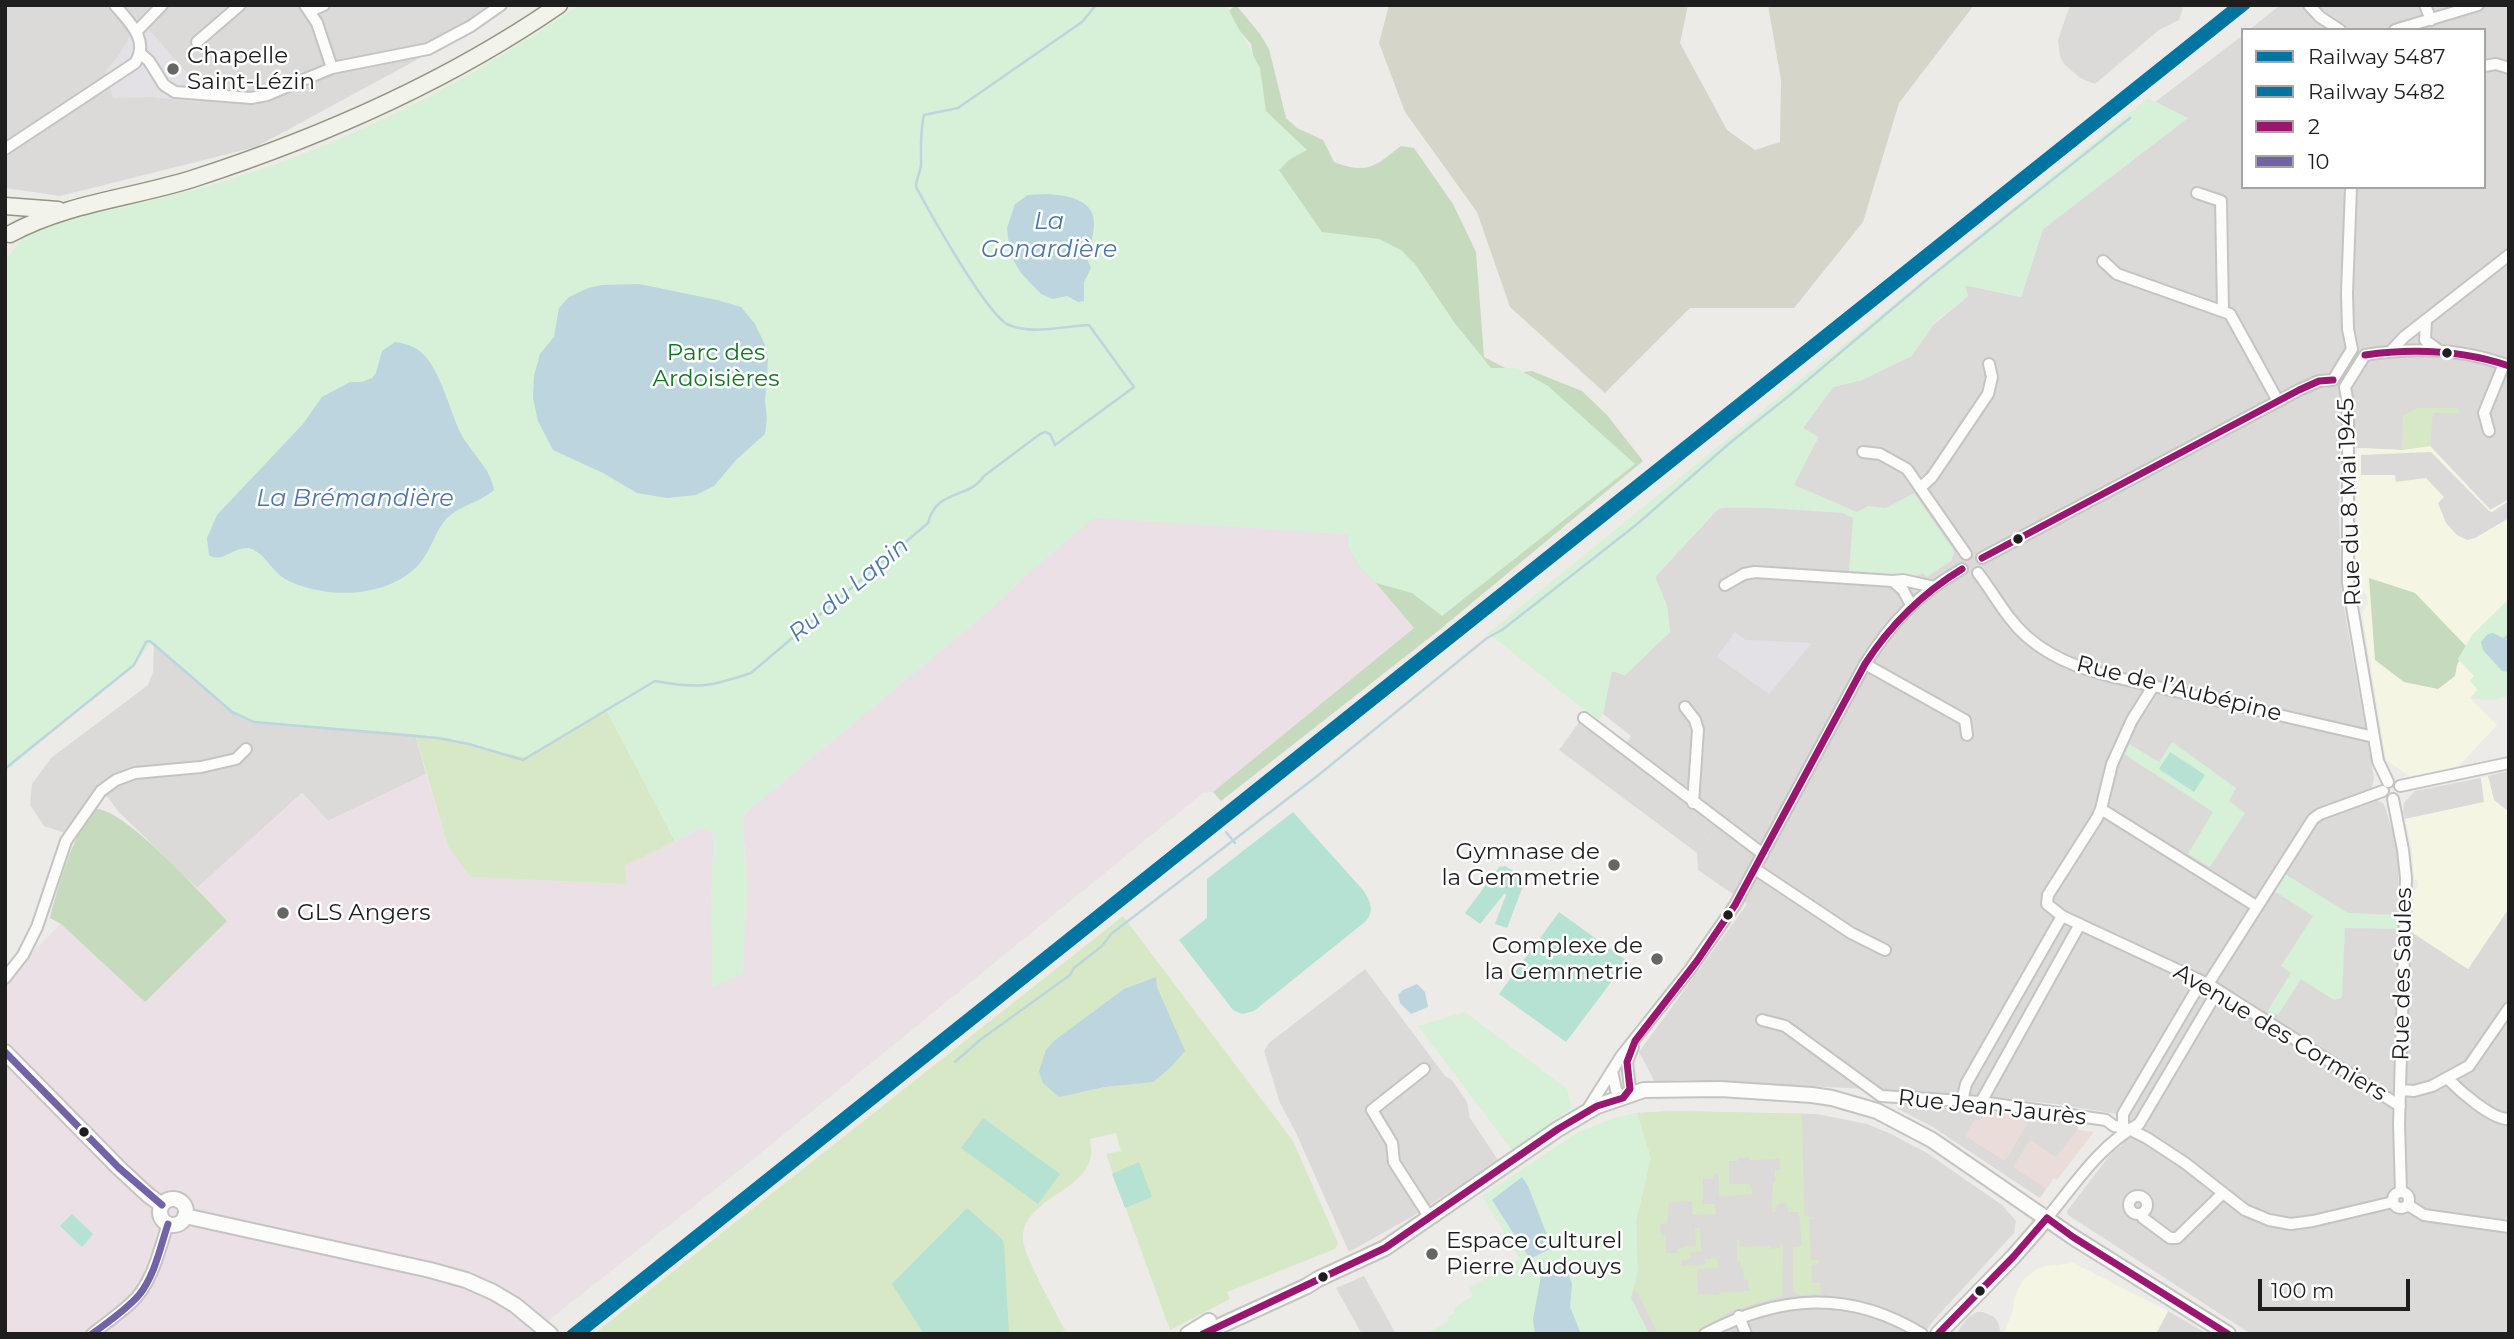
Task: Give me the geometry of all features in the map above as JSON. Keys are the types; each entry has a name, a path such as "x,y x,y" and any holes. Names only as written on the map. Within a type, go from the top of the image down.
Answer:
{"main road":[{"path":"8,239 30,223 68,210 186,181 322,133 400,99 459,68 559,5"},
{"path":"8,239 10,219 5,206 68,210"}],"street":[{"path":"5,149 131,67 140,53 140,42 136,32 115,5"},
{"path":"136,32 162,5"},
{"path":"197,42 240,5"},
{"path":"324,5 308,8 332,68"},
{"path":"140,53 171,91 241,99 267,95 332,68 428,49 471,26 501,5"},
{"path":"2309,5 2320,17 2337,28"},
{"path":"2425,5 2431,20"},
{"path":"2402,28 2478,5"},
{"path":"2486,66 2496,64 2509,68"},
{"path":"2336,376 2337,386 2347,382 2356,356 2348,329 2351,189"},
{"path":"2197,193 2221,201 2223,310"},
{"path":"2391,351 2509,255"},
{"path":"2103,261 2117,274 2230,314 2278,401"},
{"path":"2426,320 2424,340 2439,351"},
{"path":"1982,558 2278,401 2319,381 2336,376 2356,356 2391,351 2439,351 2506,365 2484,413 2489,431"},
{"path":"1920,488 1931,477 1988,394 1992,377 1989,364"},
{"name":"Rue du 8 Mai 1945","path":"2347,382 2348,583 2378,761 2385,787"},
{"path":"1863,452 1880,454 1907,468 1966,554"},
{"path":"1976,553 1982,558 1982,568 1978,573 1968,574 1962,569 1961,560 1966,554 1976,553"},
{"path":"1586,1112 1612,1071 1735,905 1865,664 1886,631 1911,605 1962,569"},
{"path":"1725,585 1744,574 1755,572 1903,580 1934,587"},
{"name":"Rue de l’Aubépine","path":"1978,573 2010,619 2029,637 2053,655 2085,670 2374,737"},
{"path":"1893,581 1903,590 1911,605"},
{"path":"1865,664 1965,720 1967,735"},
{"path":"2154,685 2132,720 2112,764 2101,809 2256,906"},
{"path":"1685,707 1699,730 1693,803"},
{"path":"1584,718 1763,854"},
{"path":"5,978 23,954 37,927 66,841 101,791 116,780 135,774 201,767 236,759 246,749"},
{"path":"2122,1127 2123,1114 2198,987 2208,984 2313,819 2393,781 2400,786 2509,763"},
{"path":"2385,787 2386,797 2393,799 2400,794 2400,786"},
{"name":"Rue des Saules","path":"2393,799 2406,878 2400,1090 2401,1192"},
{"name":"Avenue des Cormiers","path":"2101,809 2048,895 2047,904 2062,916 2208,984 2400,1106"},
{"path":"1755,869 1851,933 1885,950"},
{"path":"1962,1101 1966,1084 2062,916"},
{"path":"1981,1102 2080,924"},
{"path":"1938,1334 2014,1256 2122,1127 2139,1124 2214,997 2208,984"},
{"path":"2400,1090 2426,1089 2473,1063 2509,1008"},
{"name":"Rue Jean-Jaurès","path":"1762,1020 1785,1026 1881,1096 1981,1102 2106,1120 2147,1138 2185,1163 2245,1210 2258,1216 2291,1224 2393,1202"},
{"path":"1623,1098 1630,1089 1627,1062 1635,1041"},
{"path":"5,1052 119,1168 162,1205"},
{"path":"1424,1069 1372,1110 1392,1143 1394,1162 1430,1218"},
{"path":"1612,1071 1616,1090 1623,1098 1805,1103 1898,1122"},
{"path":"2448,1079 2497,1116 2509,1119"},
{"path":"1630,1080 1644,1090"},
{"path":"1202,1334 1385,1248 1586,1112 1644,1090 1720,1089 1812,1095 1855,1104 1898,1122 1965,1161 2073,1237 2228,1334"},
{"path":"2401,1192 2408,1197 2408,1205 2400,1208 2393,1202 2395,1195 2401,1192"},
{"path":"2141,1214 2170,1238 2177,1238 2222,1193"},
{"path":"168,1200 178,1200 185,1206 185,1216 178,1224 169,1224 161,1217 162,1205 168,1200"},
{"path":"2408,1205 2424,1215 2509,1227"},
{"path":"185,1216 466,1280 501,1296 545,1331"},
{"path":"92,1334 133,1301 142,1289 155,1265 169,1224"},
{"path":"1188,1334 1238,1307 1305,1281 1318,1279"},
{"path":"1705,1334 1739,1317 1771,1307 1797,1303 1860,1306 1879,1312 1922,1334"},
{"path":"1739,1317 1746,1334"}],"shaded area":[{"path":"5,5 510,5 490,20 256,147 60,196 5,188"},
{"path":"1389,5 1688,5 1680,43 1727,130 1755,150 1780,142 1781,80 1768,5 1974,5 1899,103 1863,222 1794,308 1690,308 1605,393 1510,307 1477,212 1405,112 1379,43"},
{"path":"2070,5 2184,5 2179,20 2159,30 2095,84 2080,78 2060,57 2058,40"},
{"path":"2280,5 2509,5 2509,499 2491,510 2430,446 2402,450 2340,447 2339,515 2342,596 2374,778 2372,787 2377,800 2384,804 2398,860 2399,932 2413,933 2468,969 2509,908 2509,1213 2497,1232 2509,1234 2509,1334 2251,1334 2068,1215 2067,1211 2113,1151 2122,1145 2117,1114 2056,1104 1949,1093 1683,1080 1655,1082 1639,1052 1747,904 1698,870 1697,853 1717,826 1625,745 1631,736 1603,714 1610,677 1612,671 1625,675 1670,632 1667,606 1655,577 1717,510 1723,507 1780,508 1818,438 1803,428 1833,387 1862,380 1931,327 1968,296 1964,285 2021,297 2043,229 2187,118 2155,102 2241,37 2241,189 2486,189 2486,28 2251,28"},
{"path":"140,19 201,89 200,102 150,97 113,98 105,71 119,55"},
{"path":"2430,446 2490,510 2509,499 2509,599 2472,635 2474,676 2478,689 2470,698 2497,725 2459,766 2409,776 2386,760 2362,613 2368,604 2367,595 2356,583 2357,448 2402,450"},
{"path":"2431,452 2489,511 2492,512 2509,501 2509,518 2467,540 2457,535 2446,523 2438,503 2444,497 2426,478 2396,482 2395,475 2361,475 2361,455"},
{"path":"1094,517 1347,534 1348,548 1363,571 1414,628 1213,792 1203,793 746,1165 531,1334 5,1334 5,978 61,924 144,1001 226,921 197,888 303,793 328,821 426,774 448,846 470,877 625,884 625,866 703,827 714,834 711,907 746,866 742,816 992,608"},
{"path":"2076,519 2090,541 2066,553 2062,571 2055,575 2046,563 2037,568 2029,555 2041,548 2037,540"},
{"path":"2116,549 2136,555 2131,578 2182,588 2169,645 2197,652 2188,686 2145,676 2154,638 2149,631 2100,618"},
{"path":"2312,605 2342,611 2342,630 2341,638 2319,634 2315,650 2306,649 2301,671 2310,674 2302,710 2230,697 2235,679 2245,672 2247,664 2285,671 2298,607 2307,609"},
{"path":"1735,632 1746,640 1812,643 1769,694 1717,657"},
{"path":"154,643 244,719 415,734 426,774 328,821 302,793 197,888 118,811 99,785 65,833 44,826 30,805 32,784 51,758 148,685 153,672"},
{"path":"1579,722 1717,826 1697,853 1559,750"},
{"path":"2509,771 2509,812 2494,800 2488,776"},
{"path":"2488,776 2494,800 2509,812 2509,908 2468,969 2413,933 2414,891 2418,887 2418,881 2414,879 2412,849 2405,819 2484,802 2481,778"},
{"path":"2481,778 2485,802 2405,819 2404,803 2415,791"},
{"path":"2244,835 2247,836 2246,839 2252,839 2279,856 2257,890 2249,892 2220,873"},
{"path":"1946,877 1970,883 1969,890 1999,897 1976,932 1922,922 1912,939 1895,934 1922,885 1931,881 1944,885"},
{"path":"1765,893 1786,908 1731,987 1710,974"},
{"path":"1365,969 1445,1076 1452,1080 1467,1102 1470,1118 1498,1160 1413,1216 1349,1252 1280,1103 1264,1051 1269,1043"},
{"path":"2426,1048 2441,1073 2424,1076 2415,1072 2410,1064 2409,1049"},
{"path":"1899,1105 1985,1109 2077,1122 2078,1130 2094,1132 2040,1198 1933,1127 1898,1109"},
{"path":"1899,1105 1985,1109 1979,1121 1975,1119 1965,1136 2005,1161 2032,1116 2077,1122 2077,1130 2056,1157 2030,1140 2013,1167 2046,1189 2040,1198 1933,1127 1897,1108"},
{"path":"1673,1111 1817,1114 1867,1124 1927,1153 2002,1205 2016,1221 2014,1233 1924,1334 1649,1334 1631,1298 1649,1149 1637,1113"},
{"path":"1851,1168 1852,1175 1860,1174 1861,1186 1852,1186 1852,1194 1830,1195 1831,1203 1827,1203 1823,1169"},
{"path":"1913,1182 1954,1182 1952,1225 1914,1229"},
{"path":"1788,1203 1799,1212 1802,1247 1783,1247 1779,1239 1771,1239 1770,1246 1740,1247 1739,1240 1717,1241 1716,1214 1719,1214 1720,1207 1746,1206 1747,1213 1776,1212 1777,1204"},
{"path":"1809,1218 1825,1218 1826,1260 1836,1260 1836,1272 1829,1273 1829,1283 1812,1283 1811,1265 1819,1264 1811,1261"},
{"path":"2073,1263 2168,1311 2156,1334 2004,1334 2015,1296 2023,1280 2045,1266"},
{"path":"1364,1276 1396,1334 1362,1334 1336,1288"},
{"path":"2168,1311 2199,1329 2206,1334 2156,1334"},
{"path":"1977,1312 1994,1317 2001,1334 1956,1334 1967,1318"}],"green space":[{"name":"Parc des Ardoisières","path":"579,5 1226,5 1260,68 1266,111 1307,150 1289,160 1279,170 1322,232 1379,239 1401,250 1415,264 1454,322 1491,368 1516,368 1548,386 1635,464 1442,616 1412,593 1376,583 1363,571 1348,548 1347,534 1094,518 992,608 742,816 747,882 743,974 712,987 714,835 703,827 675,841 607,711 524,757 461,741 418,734 250,721 239,717 176,661 151,643 137,661 5,772 5,260 23,239 36,229 212,185 260,170 355,132 403,110 494,60"},
{"path":"1236,5 1269,49 1286,118 1297,128 1323,140 1334,162 1363,168 1377,163 1401,146 1414,148 1453,204 1476,252 1484,357 1515,373 1532,371 1582,391 1607,415 1643,461 1438,631 1221,801 1213,792 1414,628 1363,571 1348,548 1251,44 1225,14"},
{"path":"2148,98 2188,118 2043,229 2021,297 1965,285 1968,296 1936,321 1912,356 1862,380 1833,387 1803,428 1818,437 1794,485 1857,512 1868,506 1886,508 1914,493 1954,551 1952,560 1927,577 1923,573 1916,576 1849,571 1853,518 1843,513 1751,507 1719,508 1655,577 1667,606 1670,632 1625,675 1612,671 1603,714 1598,721 1488,633"},
{"path":"2417,408 2459,408 2459,413 2433,413 2430,446 2402,450 2403,416"},
{"path":"2369,578 2415,593 2466,646 2455,676 2438,689 2404,682 2375,660"},
{"path":"2509,599 2509,696 2492,700 2470,698 2478,690 2470,681 2474,676 2458,659 2472,635"},
{"path":"607,711 675,841 625,866 626,884 470,877 448,846 415,734 524,757"},
{"path":"2172,742 2236,788 2229,801 2245,813 2210,867 2188,854 2213,812 2124,754 2129,744 2159,762"},
{"path":"2170,752 2205,775 2194,792 2159,769"},
{"path":"96,809 109,813 144,838 227,921 145,1002 61,924 50,918 74,843"},
{"path":"1293,812 1363,890 1369,902 1370,913 1366,921 1254,1011 1242,1014 1233,1010 1179,940 1207,918 1207,879"},
{"path":"1505,866 1515,872 1516,878 1523,886 1507,928 1495,924 1505,893 1480,924 1465,913 1499,867"},
{"path":"2285,874 2348,913 2399,915 2399,929 2345,928 2342,998 2334,1000 2301,979 2278,1015 2268,1010 2291,973 2281,966 2313,916 2274,891"},
{"path":"1559,912 1627,961 1566,1042 1499,994"},
{"path":"1123,916 1293,1141 1338,1243 1335,1249 1227,1292 1230,1299 1170,1330 1106,1154 1121,1151 1116,1133 1090,1139 1091,1153 1087,1168 1042,1205 1025,1227 1025,1249 1065,1330 1060,1334 594,1334"},
{"path":"1465,1012 1567,1089 1572,1108 1512,1150 1418,1026"},
{"path":"1673,1111 1802,1114 1804,1216 1816,1218 1809,1219 1811,1260 1819,1260 1819,1264 1811,1265 1812,1283 1820,1283 1821,1294 1799,1295 1793,1291 1793,1247 1802,1246 1799,1212 1788,1212 1787,1203 1777,1204 1776,1212 1772,1212 1773,1182 1775,1170 1780,1170 1779,1159 1738,1158 1738,1161 1729,1161 1729,1184 1750,1184 1753,1194 1719,1196 1719,1174 1714,1173 1713,1179 1703,1178 1703,1204 1715,1204 1716,1214 1693,1215 1692,1201 1669,1202 1667,1223 1660,1224 1661,1235 1665,1236 1666,1253 1677,1253 1678,1249 1696,1245 1695,1228 1700,1228 1701,1251 1691,1252 1691,1259 1681,1260 1681,1266 1705,1265 1705,1259 1717,1258 1718,1268 1697,1269 1698,1294 1719,1295 1749,1291 1748,1280 1744,1279 1743,1268 1740,1261 1737,1261 1737,1240 1740,1247 1770,1246 1771,1249 1780,1248 1780,1239 1783,1247 1782,1296 1731,1311 1692,1334 1658,1334 1638,1293 1633,1289 1638,1271 1636,1220 1651,1159 1637,1113"},
{"path":"1637,1113 1651,1159 1636,1220 1638,1271 1631,1298 1649,1334 1425,1334 1449,1321 1447,1317 1455,1313 1454,1308 1473,1296 1469,1288 1520,1259 1482,1196 1578,1132 1617,1117"},
{"path":"983,1118 1060,1174 1038,1204 961,1148"},
{"path":"1139,1162 1152,1197 1125,1208 1112,1174"},
{"path":"967,1208 1002,1239 1004,1244 1009,1334 924,1334 892,1284"},
{"path":"72,1214 93,1234 82,1247 60,1226"}],"water":[{"name":"La Gonardière","path":"1028,195 1066,196 1082,202 1092,214 1093,234 1086,256 1091,268 1084,282 1084,301 1078,302 1067,296 1053,299 1041,294 1021,273 1010,254 1007,228 1015,204"},
{"path":"639,284 741,307 755,324 765,345 768,360 765,434 736,460 714,486 696,495 667,498 637,493 603,473 553,450 538,421 533,398 534,376 540,354 554,337 559,308 569,297 588,288"},
{"name":"La Brémandière","path":"395,342 418,349 430,362 461,434 485,467 494,490 448,517 424,558 407,575 374,589 337,593 301,586 285,579 258,553 248,548 220,557 209,555 207,538 217,515 303,424 322,397 350,382 362,382 372,378 382,351"},
{"path":"2493,633 2509,641 2509,672 2502,671 2483,650 2481,642 2488,634"},
{"path":"1156,977 1157,987 1185,1051 1170,1068 1153,1082 1104,1087 1059,1097 1043,1083 1039,1071 1046,1050 1055,1040 1124,989"},
{"path":"1417,984 1425,992 1428,1007 1411,1014 1400,1003 1398,995"},
{"path":"1522,1177 1552,1248 1530,1259 1492,1200"},
{"path":"1564,1262 1572,1284 1570,1307 1581,1334 1535,1334 1533,1319 1542,1271"}],"waterway":[{"name":"Ru du Lapin","path":"7,767 134,665 146,642 150,641 232,712 254,722 438,738 523,760 655,681 703,685 751,673 928,523 938,504 970,489 1040,434 1050,434 1055,445 1134,387 1089,325 1028,329 1009,325 1000,318 974,284 916,187 921,167 924,115 958,108 1082,22 1096,5"},
{"path":"955,1062 980,1040 1070,975 1074,968 1102,946 1111,934 1316,777 1487,638 1502,630 1636,525 1731,442 1930,277 2130,118"},
{"path":"2504,639 2509,635"},
{"path":"1226,832 1235,843"}],"rail line":[{"name":"5487","path":"571,1334 2237,5"},
{"name":"5482","path":"580,1334 2246,5"}],"transit line":[{"name":"2","path":"2365,355 2438,352 2509,366"},
{"name":"2","path":"1982,558 2299,390 2319,381 2333,380"},
{"name":"2","path":"1203,1334 1385,1248 1558,1129 1597,1106 1623,1098 1630,1089 1627,1062 1635,1041 1697,961 1735,905 1865,664 1885,636 1908,611 1962,569"},
{"name":"10","path":"5,1052 119,1168 162,1205"},
{"name":"2","path":"2047,1218 2228,1334"},
{"name":"2","path":"1938,1334 2047,1218"},
{"name":"10","path":"92,1334 117,1316 145,1287 168,1224"}],"place":[{"name":"Chapelle Saint-Lézin","path":"173,69"},
{"name":"Gymnase de la Gemmetrie","path":"1614,865"},
{"name":"GLS Angers","path":"283,913"},
{"name":"Complexe de la Gemmetrie","path":"1657,959"},
{"name":"Espace culturel Pierre Audouys","path":"1432,1254"}]}
